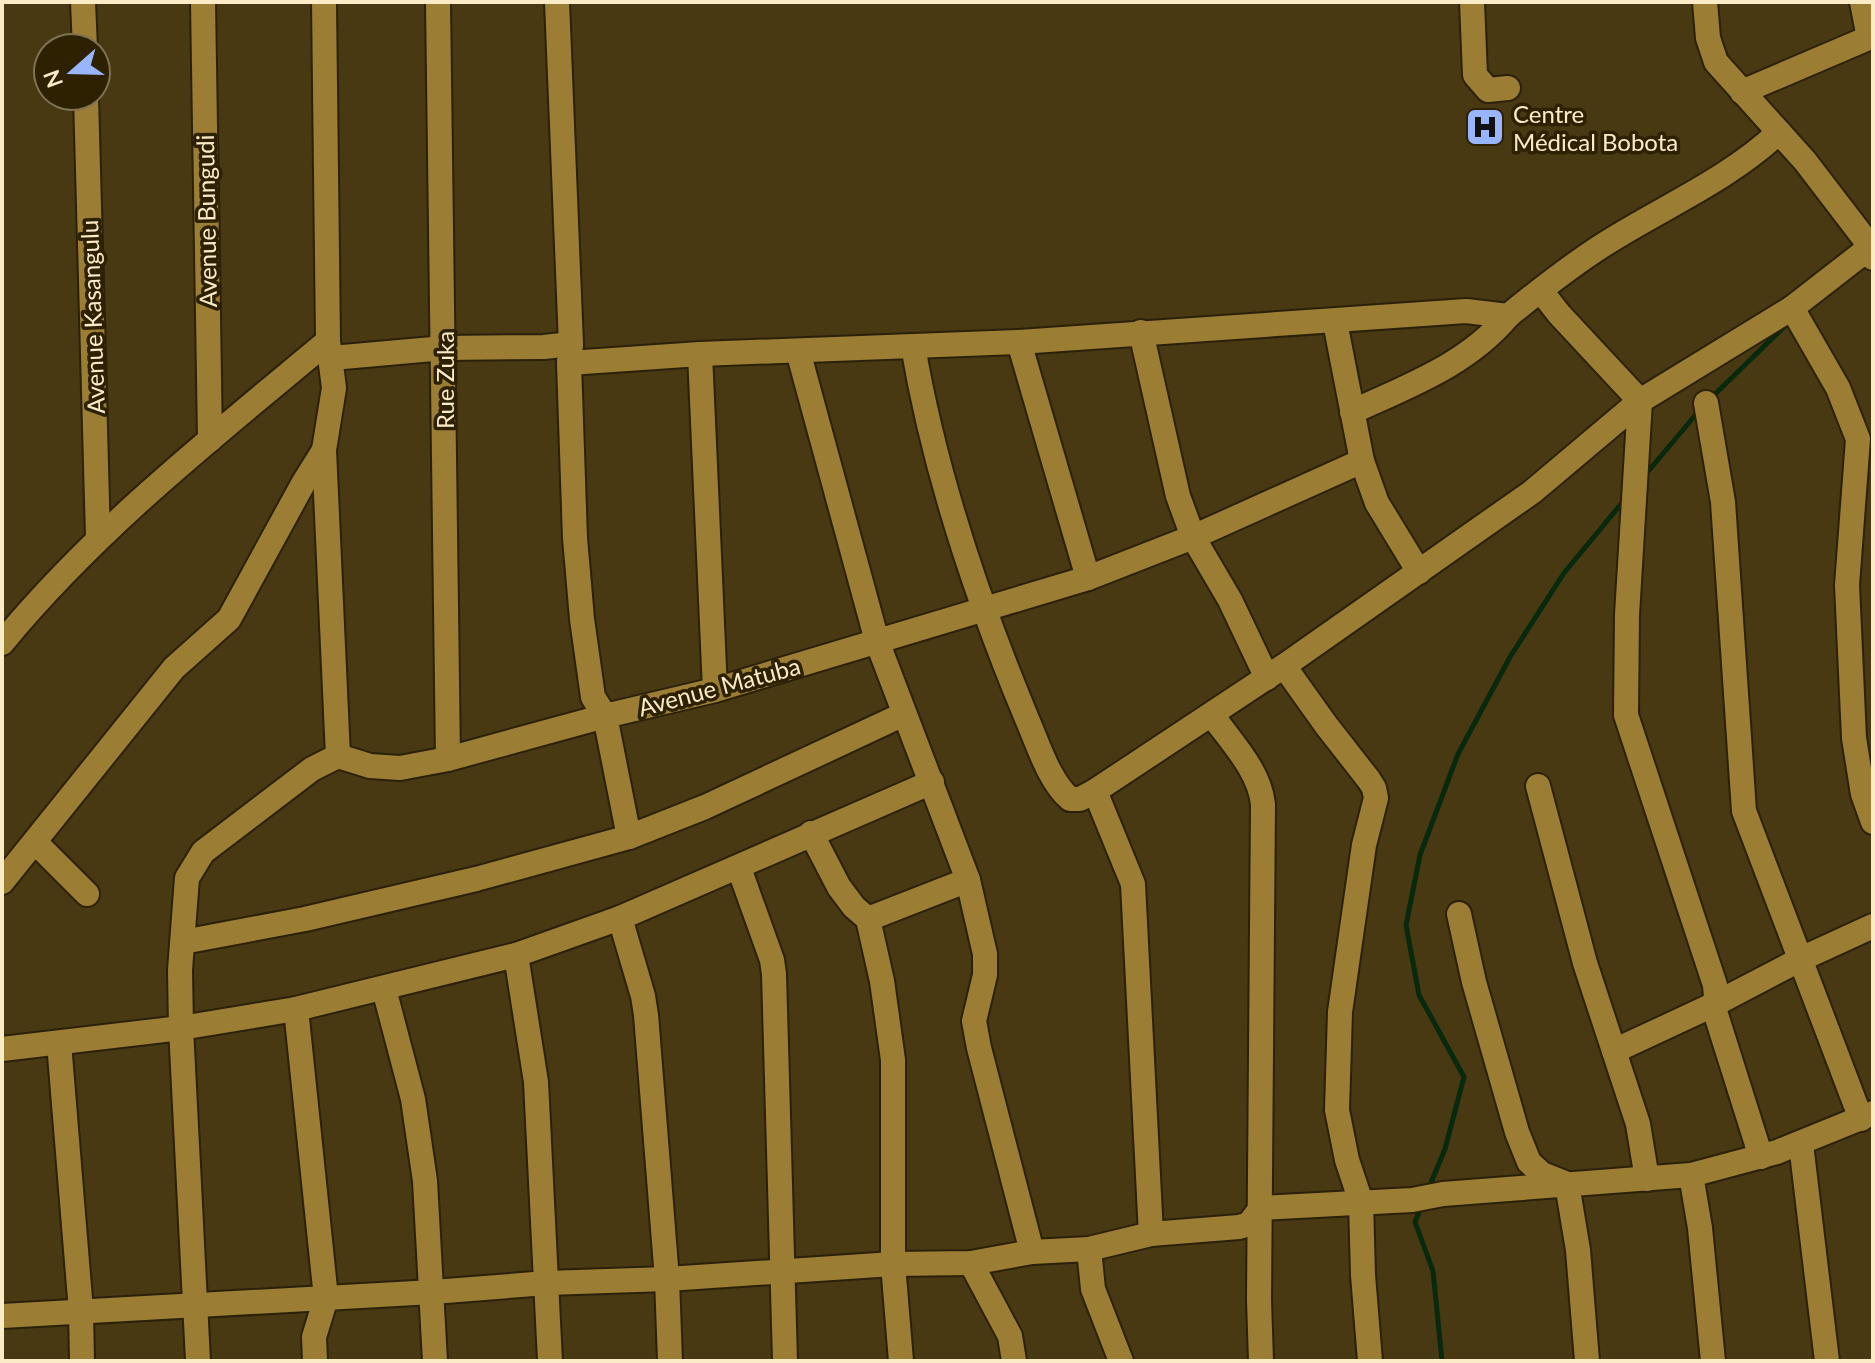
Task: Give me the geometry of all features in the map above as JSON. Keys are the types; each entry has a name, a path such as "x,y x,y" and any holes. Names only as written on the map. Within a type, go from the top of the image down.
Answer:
{"street":[{"path":"83,2 84,32"},
{"name":"Avenue Bungudi","path":"203,2 210,440"},
{"path":"198,1361 181,1028 180,970 187,878 203,852 312,769 338,756 324,450 334,388 330,350 324,2"},
{"name":"Rue Zuka","path":"438,2 448,759"},
{"path":"557,2 575,538 593,697 605,716 629,837"},
{"path":"1472,2 1475,75 1488,90 1508,88"},
{"path":"913,346 924,410 984,609 1033,733 1061,791 1070,799 1080,799 1276,672 1532,492 1640,401 1792,308 1872,250 1829,190 1716,62 1711,51 1705,2"},
{"path":"1742,92 1871,37 1862,2"},
{"name":"Avenue Kasangulu","path":"86,112 98,538"},
{"path":"1352,412 1450,366 1486,341 1508,316 1597,249 1730,172 1762,150 1779,132"},
{"path":"1541,291 1640,401 1627,615 1626,715 1715,985 1713,1005 1761,1157"},
{"path":"1792,308 1838,388 1858,439 1847,585 1854,738 1863,794 1873,822"},
{"path":"2,643 44,593 98,538 210,440 330,350 544,347 570,354 700,354 1019,342 1466,311 1508,316"},
{"path":"1335,322 1362,461 1377,503 1419,572"},
{"path":"1141,332 1178,496 1193,537 1276,672 1326,725 1369,780 1376,798 1364,845 1340,1012 1337,1110 1347,1160 1361,1202 1370,1361"},
{"path":"1019,342 1088,578"},
{"path":"798,351 877,641 968,880 985,954 985,975 974,1021 1032,1252"},
{"path":"700,354 715,690"},
{"path":"2,1316 893,1264 971,1263 1032,1252 1089,1249 1151,1234 1239,1227 1249,1224 1261,1208 1412,1200 1443,1194 1691,1175 1801,1144 1867,1116 1801,959 1744,811 1723,502 1706,403"},
{"path":"2,882 174,668 229,619 324,450"},
{"name":"Avenue Matuba","path":"338,756 370,766 400,768 448,759 715,690 1088,578 1193,537 1362,461"},
{"path":"183,942 305,919 460,883 629,837 705,807 904,714"},
{"path":"1212,715 1255,774 1263,804 1261,1361"},
{"path":"2,1049 181,1028 296,1009 516,955 620,918 932,782"},
{"path":"1538,786 1585,963 1638,1124 1647,1179"},
{"path":"1095,791 1133,884 1151,1234"},
{"path":"811,833 839,887 868,919 882,981 893,1060 893,1264 901,1361"},
{"path":"36,843 87,894"},
{"path":"739,868 774,974 785,1361"},
{"path":"868,919 968,880"},
{"path":"1459,914 1474,982 1517,1132 1529,1162 1542,1174 1567,1184"},
{"path":"620,918 646,1015 667,1279 670,1361"},
{"path":"1614,1051 1873,926"},
{"path":"516,955 536,1082 550,1361"},
{"path":"384,989 413,1099 425,1181 435,1361"},
{"path":"296,1009 326,1298 314,1337 315,1361"},
{"path":"59,1043 81,1311 82,1361"},
{"path":"1801,1144 1827,1361"},
{"path":"1691,1175 1700,1228 1713,1361"},
{"path":"1567,1184 1578,1250 1587,1361"},
{"path":"1089,1249 1093,1289 1121,1361"},
{"path":"971,1263 1010,1336 1014,1361"}],"waterway":[{"path":"1710,399 1789,322"},
{"path":"1645,475 1698,412"},
{"path":"1428,1190 1445,1149 1464,1077 1419,995 1406,925 1420,855 1458,754 1510,657 1564,573 1626,498"},
{"path":"1421,1207 1415,1222 1433,1271 1442,1361"}],"place":[{"name":"Centre Médical Bobota","path":"1485,127"}]}
